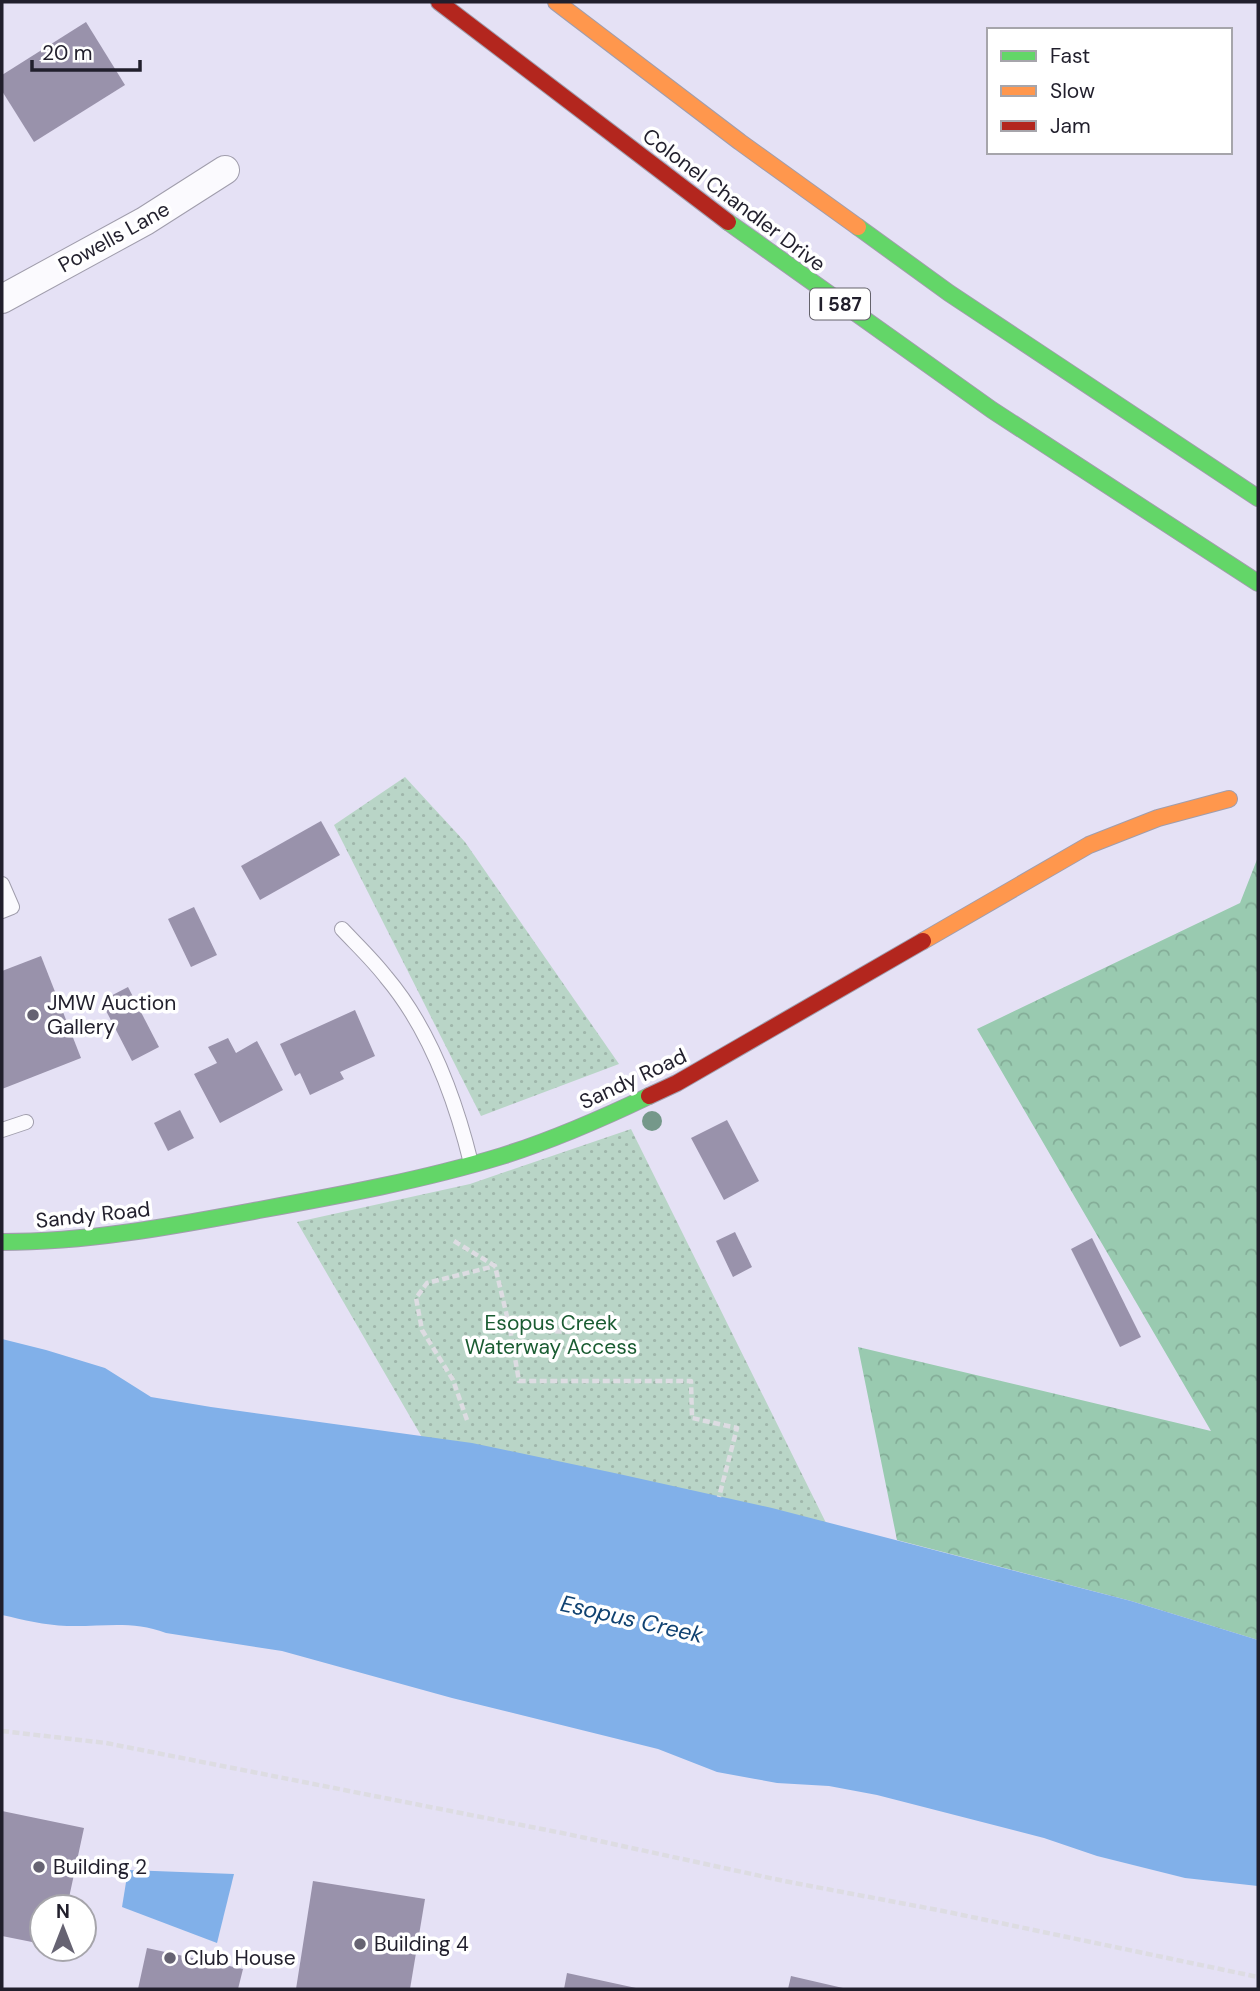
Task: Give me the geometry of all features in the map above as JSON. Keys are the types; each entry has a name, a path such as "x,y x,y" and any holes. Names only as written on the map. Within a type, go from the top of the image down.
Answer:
{"main road":[{"name":"Colonel Chandler Drive","path":"439,2 697,200 886,337 1016,426 1258,583"},
{"path":"556,2 740,142 948,293 1258,498"},
{"name":"Sandy Road","path":"2,1242 93,1238 161,1229 387,1185 538,1144 677,1083 1089,845 1131,825 1176,810 1229,799"}],"street":[{"name":"Powells Lane","path":"2,299 145,221 225,170"}],"lane":[{"path":"2,884 12,907 2,911"},
{"path":"342,929 388,978 409,1010 434,1056 460,1121 471,1164"},
{"path":"2,1130 26,1122"}],"path":[{"path":"454,1241 495,1266 519,1381 691,1381 692,1418 737,1428 719,1497"},
{"path":"467,1420 453,1380 422,1330 416,1298 427,1283 495,1266"},
{"path":"510,1329 571,1332"},
{"path":"2,1731 106,1743 567,1834 1258,1977"}],"green space":[{"path":"405,777 465,842 619,1064 481,1116 334,825"},
{"path":"1258,857 1258,1640 1131,1601 897,1540 858,1347 1211,1431 977,1029 1240,903"},
{"name":"Esopus Creek Waterway Access","path":"631,1129 883,1638 495,1563 297,1222 470,1184"}],"water":[{"name":"Esopus Creek","path":"2,1339 105,1368 151,1397 472,1443 619,1474 772,1508 1131,1601 1258,1640 1258,1886 1185,1878 877,1795 829,1786 777,1783 717,1772 658,1749 452,1698 282,1651 141,1627 59,1625 2,1615"},
{"path":"128,1870 234,1874 217,1943 122,1907"}],"building":[{"path":"86,22 125,85 34,142 2,91 2,75"},
{"path":"321,821 340,855 260,900 241,866"},
{"path":"194,907 217,955 191,967 168,919"},
{"name":"JMW Auction Gallery","path":"41,956 81,1058 2,1089 2,971"},
{"path":"128,987 159,1047 132,1061 101,1001"},
{"path":"355,1010 375,1056 340,1072 344,1079 310,1095 300,1073 295,1076 280,1044"},
{"path":"228,1038 236,1053 257,1041 283,1090 220,1123 194,1074 217,1063 208,1047"},
{"path":"180,1110 194,1138 168,1151 154,1123"},
{"path":"727,1120 759,1181 724,1200 691,1138"},
{"path":"735,1232 752,1267 733,1277 716,1241"},
{"path":"1092,1238 1141,1337 1120,1347 1071,1249"},
{"name":"Building 2","path":"2,1811 84,1828 70,1893 28,1893 28,1941 2,1936"},
{"name":"Building 4","path":"313,1881 425,1899 410,1989 296,1989"},
{"name":"Club House","path":"147,1948 243,1969 238,1989 138,1989"},
{"path":"567,1973 636,1988 636,1989 564,1989"},
{"path":"791,1976 843,1988 843,1989 788,1989"}],"traffic: fast":[{"path":"728,222 992,410 1258,583"},
{"path":"858,227 949,293 1258,498"},
{"path":"2,1242 67,1239 163,1227 412,1180 521,1150 577,1129 649,1096"}],"traffic: slow":[{"path":"556,2 740,142 858,227"},
{"path":"923,941 1089,845 1158,818 1229,799"}],"traffic: jam":[{"path":"439,2 728,222"},
{"path":"649,1096 677,1083 923,941"}],"place":[{"name":"JMW Auction Gallery","path":"33,1015"},
{"name":"Building 2","path":"39,1867"},
{"name":"Building 4","path":"360,1944"},
{"name":"Club House","path":"170,1958"}]}
